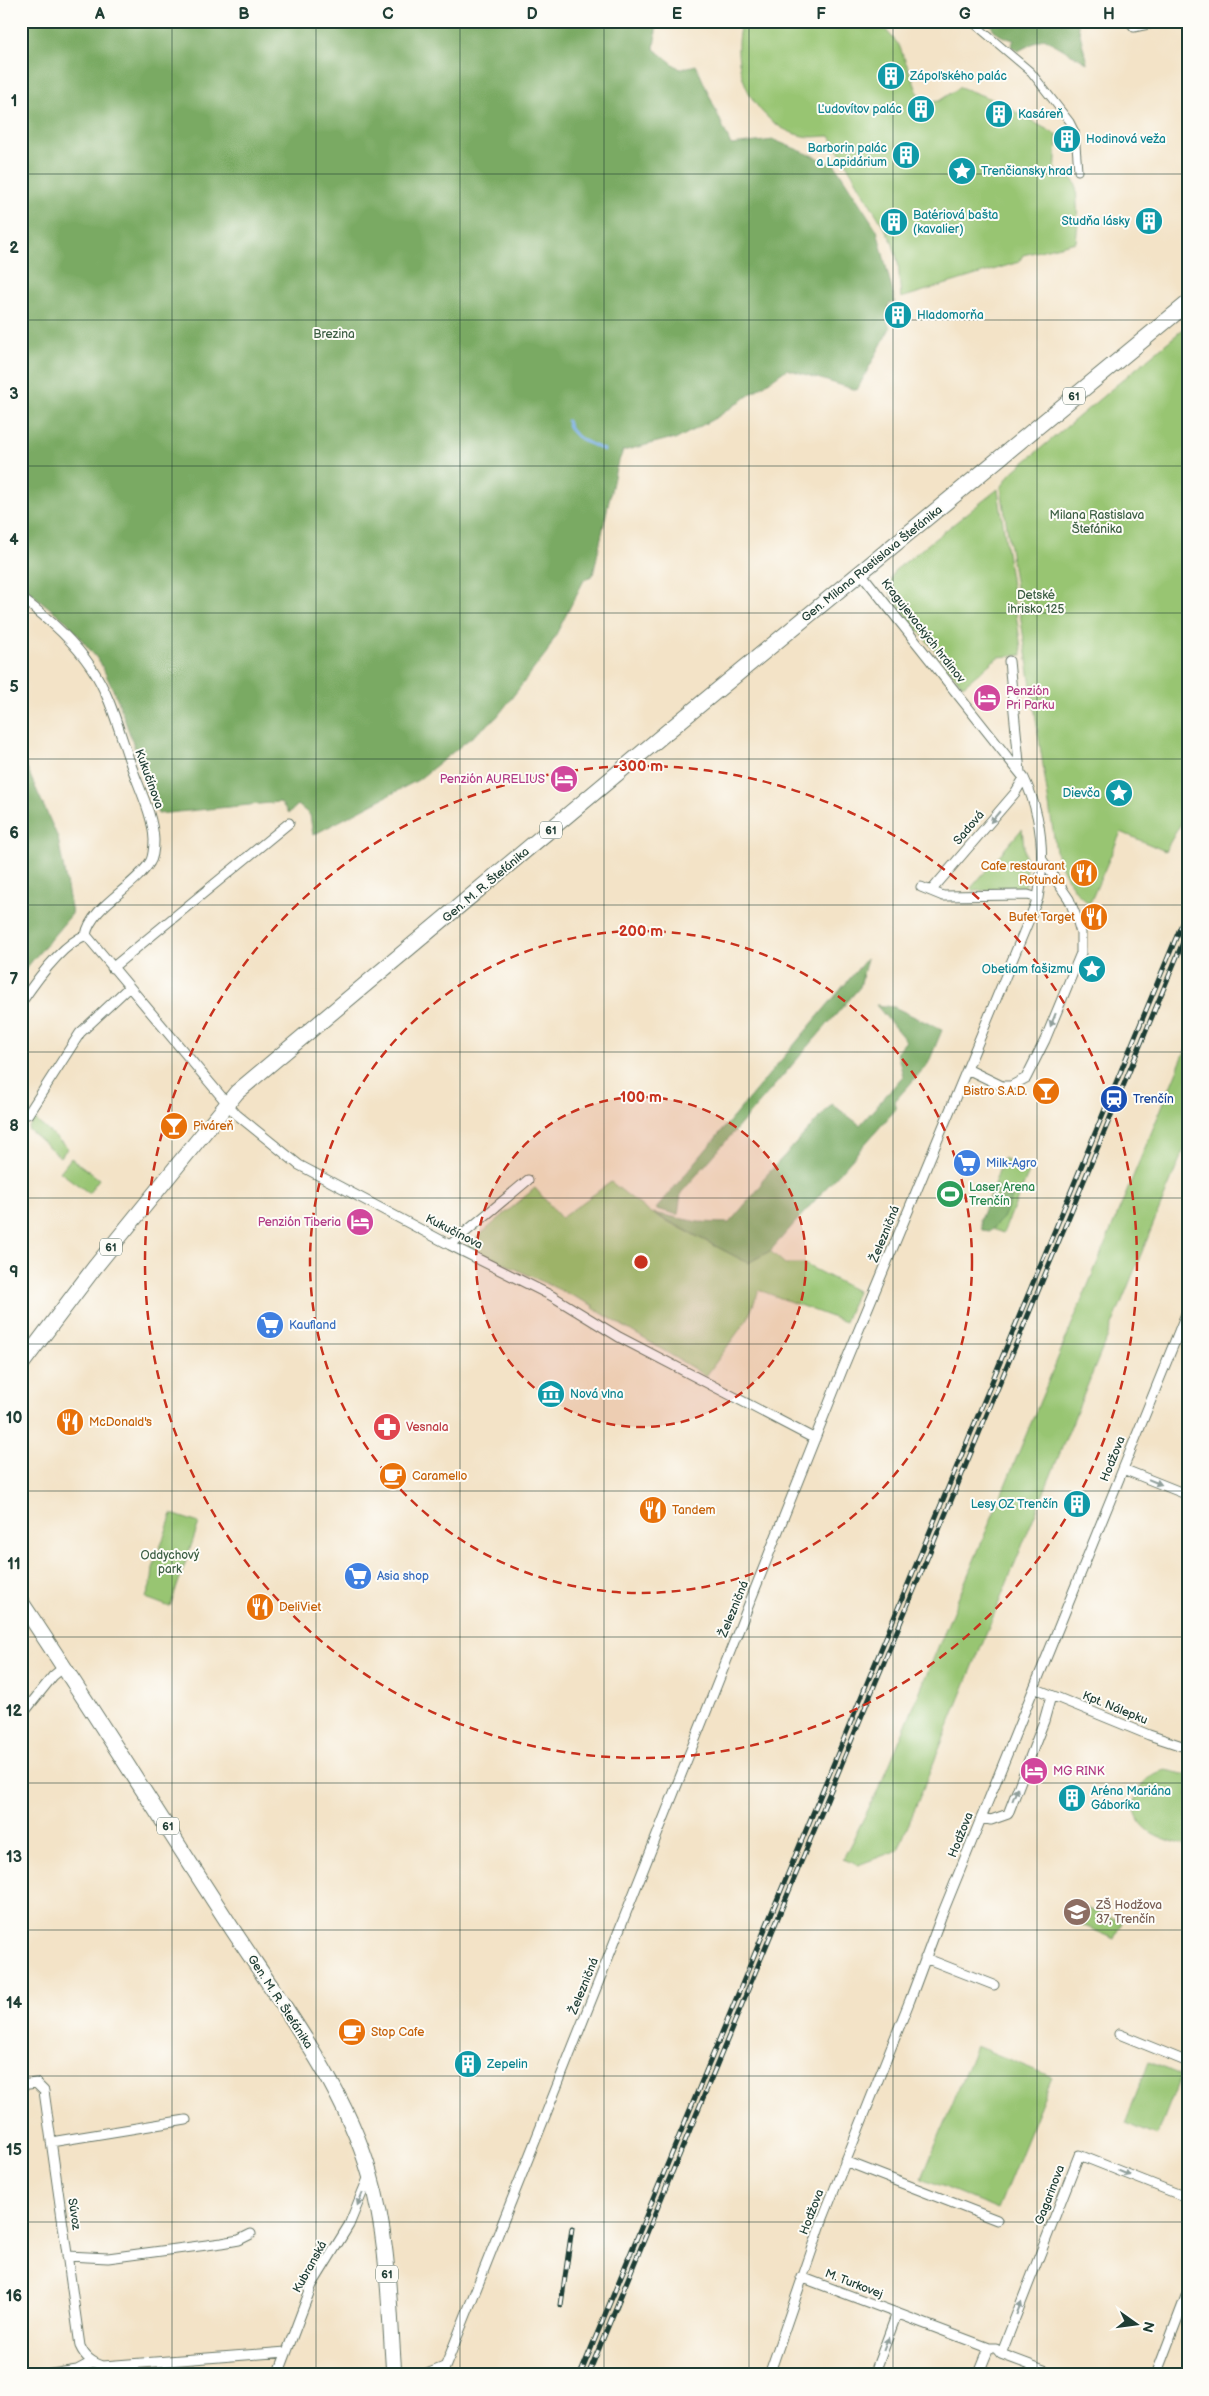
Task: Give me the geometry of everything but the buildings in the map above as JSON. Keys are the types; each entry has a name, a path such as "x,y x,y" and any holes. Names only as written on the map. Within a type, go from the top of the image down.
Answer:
{"main road":[{"name":"Gen. Milana Rastislava Štefánika","path":"768,649 1188,303"},
{"name":"Gen. M. R. Štefánika","path":"227,1103 237,1092 768,649"},
{"name":"61","path":"21,1365 95,1267 227,1103"},
{"name":"61","path":"21,1602 64,1667"},
{"name":"Gen. M. R. Štefánika","path":"64,1667 315,2057 348,2116 370,2174 384,2241 394,2375"}],"street":[{"path":"971,21 1031,72 1070,122 1075,132 1078,171"},
{"path":"1128,21 1134,28 1168,21"},
{"name":"Kragujevackých hrdinov","path":"861,573 1022,775 1035,803 1043,861"},
{"name":"Kukučínova","path":"21,598 49,619 91,666 111,707 151,820 154,841 151,861 131,884 97,914 88,925 86,935 128,988 236,1114 299,1165 450,1245 552,1296 619,1337 814,1439"},
{"path":"1009,661 1022,775"},
{"name":"Sadová","path":"931,891 1015,793 1022,775"},
{"path":"112,968 289,822"},
{"path":"967,1069 1002,1086 1011,1086 1026,1078 1041,1048 1081,952 1081,933 1077,919 1068,900 1043,861"},
{"name":"Železničná","path":"424,2375 443,2371 814,1439 1038,898 1043,861"},
{"path":"921,886 943,896 1028,895 1038,898"},
{"path":"21,1004 54,961 75,939 86,935"},
{"path":"28,1114 80,1032 128,988"},
{"path":"450,1245 528,1180"},
{"name":"Hodžova","path":"770,2375 802,2277 925,1958 1188,1309"},
{"path":"1123,1469 1188,1495"},
{"path":"21,1716 53,1676 64,1667"},
{"name":"Kpt. Nálepku","path":"1034,1688 1149,1735 1188,1748"},
{"path":"981,1818 991,1820 1008,1814 1044,1721 1051,1696"},
{"path":"925,1958 994,1985"},
{"path":"1119,2034 1188,2062"},
{"name":"Súvoz","path":"21,2085 36,2084 44,2092 80,2346 84,2355 92,2362"},
{"path":"51,2142 186,2120"},
{"name":"Gagarinova","path":"1001,2354 1079,2155 1188,2198"},
{"path":"846,2161 997,2220"},
{"name":"Kubranská","path":"278,2375 312,2285 349,2225 370,2174"},
{"path":"67,2256 108,2258 222,2243 239,2240 251,2234"},
{"name":"M. Turkovej","path":"802,2277 989,2348 996,2348 1001,2354 1058,2375"},
{"path":"1156,2375 1188,2292"},
{"path":"874,2375 897,2314"},
{"path":"978,2375 989,2348"},
{"path":"51,2374 77,2370 92,2362 103,2366 286,2352"}],"green space":[{"name":"Brezina","path":"21,21 657,21 654,49 680,69 696,65 731,145 774,140 835,165 877,230 895,302 889,304 886,319 890,328 857,390 787,369 719,416 675,440 669,439 623,451 616,468 593,575 584,580 547,652 497,717 418,780 313,835 310,815 298,805 289,813 280,802 158,814 117,698 100,662 67,622 21,585"},
{"path":"742,21 878,21 899,45 922,103 939,101 960,87 994,100 1057,135 1055,180 1072,179 1076,184 1078,223 1076,242 1023,255 1019,262 901,298 898,262 892,241 830,136 806,137 786,130 771,120 758,107 749,92 742,75 738,57 738,38"},
{"path":"989,21 1077,21 1087,63 1044,38 1018,51 1011,46 1014,40 999,34 993,29"},
{"name":"Milana Rastislava Štefánika","path":"1188,325 1188,811 1165,851 1121,832 1090,903 1074,889 1056,851 1001,488 1009,475"},
{"path":"998,489 1022,655 998,657 963,686 893,599 890,592 890,582 894,571"},
{"path":"21,759 25,764 58,838 72,914 21,974"},
{"path":"1022,829 1028,881 1022,889 974,891 971,888"},
{"path":"867,958 860,987 681,1193 678,1215 656,1209"},
{"path":"876,1005 894,1007 942,1030 928,1064 894,1102 896,1109 770,1251 748,1263 653,1213 698,1222 729,1223 760,1187 762,1180 832,1104 860,1125 903,1076 897,1052 906,1041"},
{"path":"1188,1044 1188,1139 898,1850 858,1865 843,1859 883,1780"},
{"path":"34,1119 68,1148 60,1157 28,1129"},
{"path":"71,1158 99,1179 89,1193 60,1172"},
{"path":"1003,1158 1030,1170 1003,1233 981,1225"},
{"path":"611,1182 649,1212 748,1263 770,1251 785,1264 804,1264 857,1291 845,1322 759,1290 748,1318 706,1376 593,1308 594,1306 467,1246 535,1188 561,1218"},
{"path":"993,1186 1014,1193 1003,1218 990,1231 982,1230 980,1220"},
{"name":"Oddychový park","path":"172,1514 199,1523 170,1607 146,1598 152,1579 153,1568"},
{"path":"1165,1770 1188,1775 1188,1846 1152,1833 1140,1822 1136,1813 1136,1795 1140,1787 1147,1779"},
{"path":"1086,1908 1122,1922 1115,1939 1080,1924"},
{"path":"976,2046 1052,2077 998,2209 922,2178"},
{"path":"1149,2062 1181,2075 1157,2136 1125,2123"}],"waterway":[{"path":"567,421 576,436 604,450"}],"railway":[{"path":"580,2375 1188,909"},
{"path":"588,2375 1188,930"},
{"path":"561,2305 572,2228"}],"place":[{"name":"Zápoľského palác","path":"891,76"},
{"name":"Ľudovítov palác","path":"921,109"},
{"name":"Kasáreň","path":"999,114"},
{"name":"Hodinová veža","path":"1067,139"},
{"name":"Barborin palác a Lapidárium","path":"906,155"},
{"name":"Trenčiansky hrad","path":"962,171"},
{"name":"Studňa lásky","path":"1149,221"},
{"name":"Batériová bašta (kavalier)","path":"894,222"},
{"name":"Hladomorňa","path":"898,315"},
{"name":"Penzión Pri Parku","path":"987,698"},
{"name":"Penzión AURELIUS","path":"564,779"},
{"name":"Dievča","path":"1119,793"},
{"name":"Cafe restaurant Rotunda","path":"1084,873"},
{"name":"Bufet Target","path":"1094,917"},
{"name":"Obetiam fašizmu","path":"1092,969"},
{"name":"Bistro S.A.D.","path":"1046,1091"},
{"name":"Trenčín","path":"1114,1099"},
{"name":"Piváreň","path":"174,1126"},
{"name":"Milk-Agro","path":"967,1163"},
{"name":"Laser Arena Trenčín","path":"950,1194"},
{"name":"Penzión Tiberia","path":"360,1222"},
{"name":"Kaufland","path":"270,1325"},
{"name":"Nová vlna","path":"551,1394"},
{"name":"McDonald's","path":"70,1422"},
{"name":"Vesnala","path":"387,1427"},
{"name":"Caramello","path":"393,1476"},
{"name":"Lesy OZ Trenčín","path":"1077,1504"},
{"name":"Tandem","path":"653,1510"},
{"name":"Asia shop","path":"358,1576"},
{"name":"DeliViet","path":"260,1607"},
{"name":"MG RINK","path":"1034,1771"},
{"name":"Aréna Mariána Gáboríka","path":"1072,1798"},
{"name":"ZŠ Hodžova 37, Trenčín","path":"1077,1912"},
{"name":"Stop Cafe","path":"352,2032"},
{"name":"Zepelin","path":"468,2064"}],"park label":[{"name":"Detské ihrisko 125","path":"1036,602"}]}
